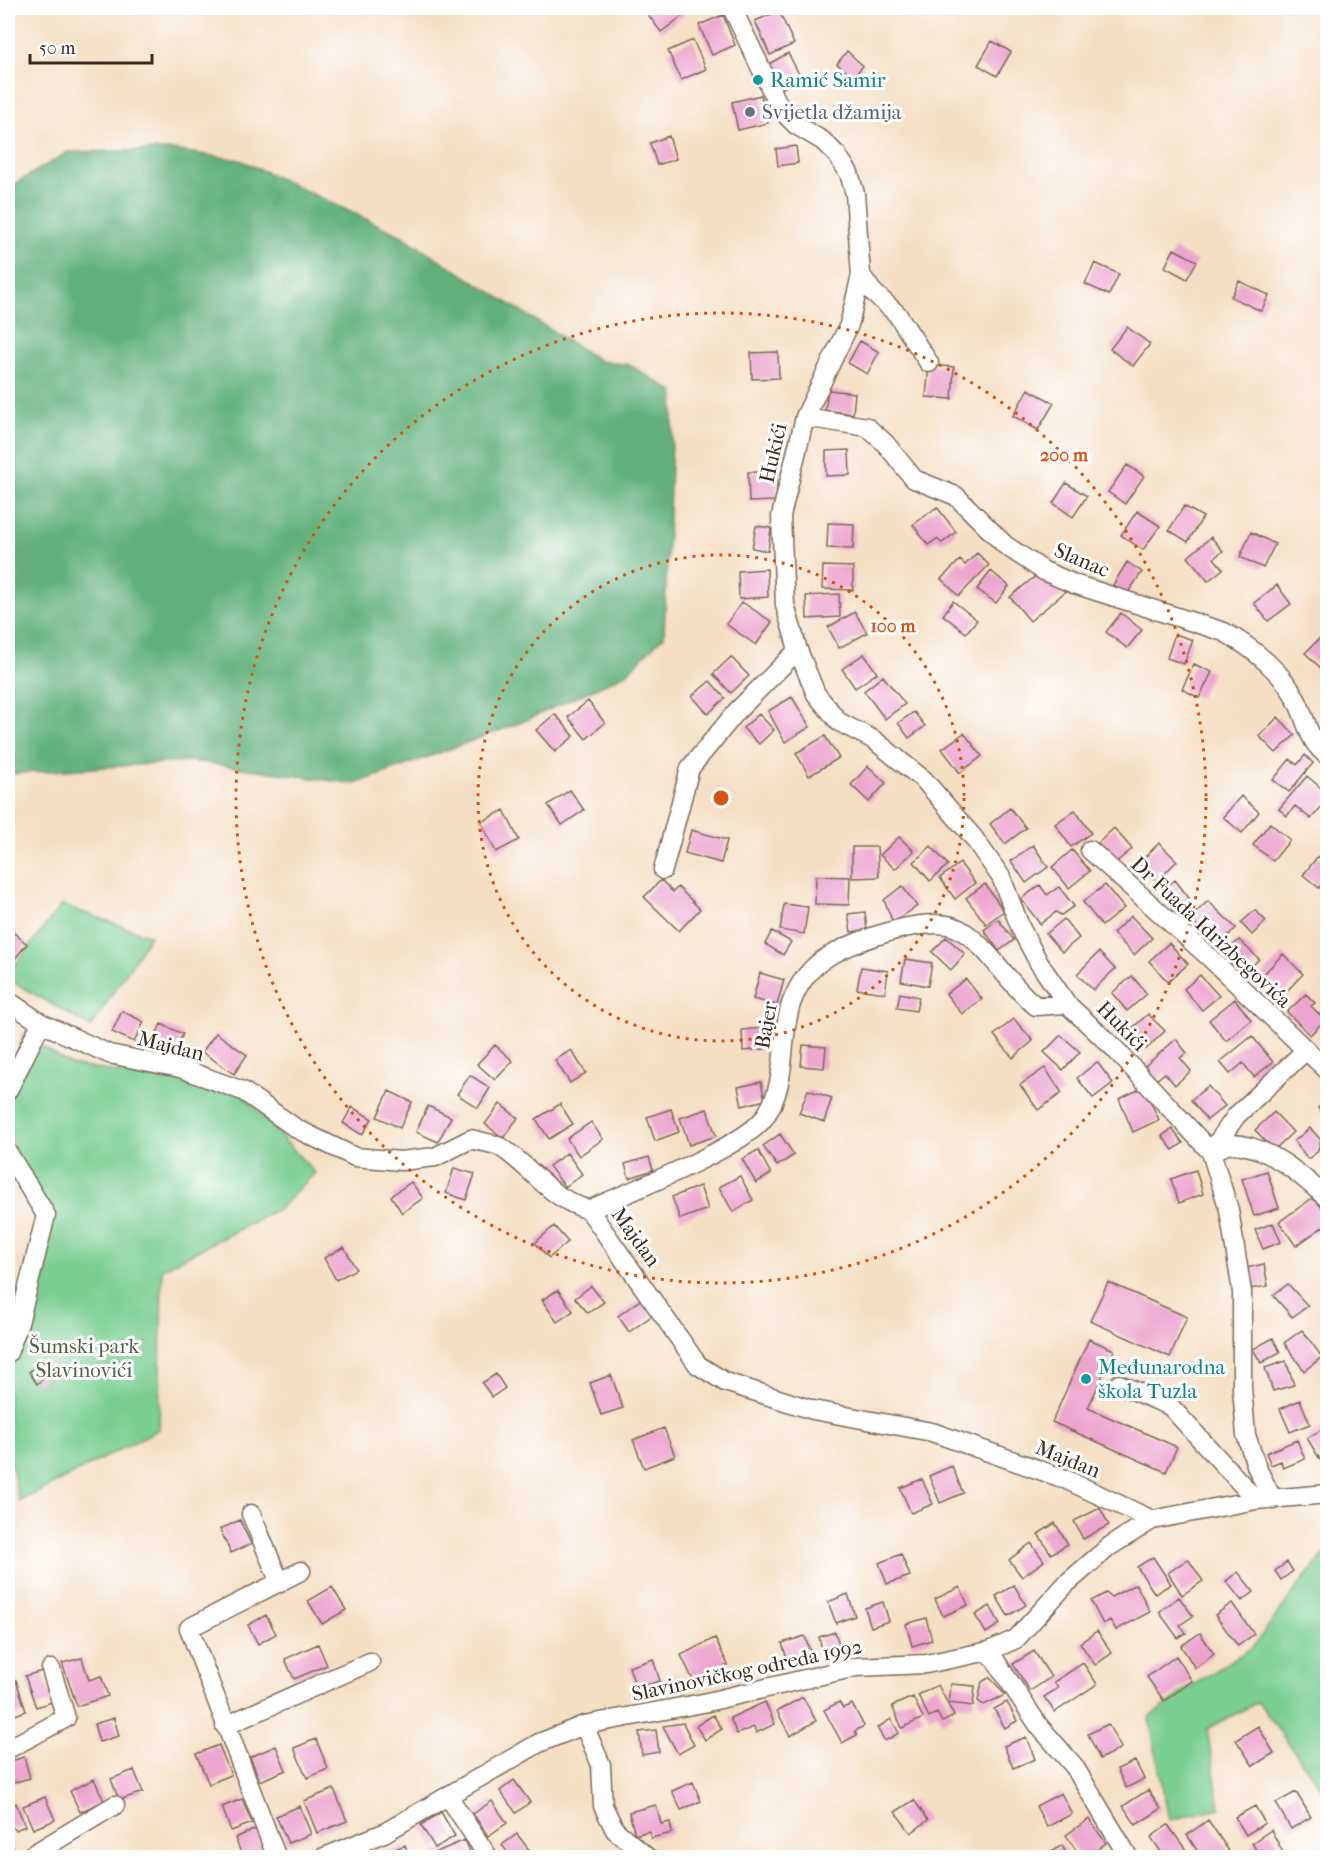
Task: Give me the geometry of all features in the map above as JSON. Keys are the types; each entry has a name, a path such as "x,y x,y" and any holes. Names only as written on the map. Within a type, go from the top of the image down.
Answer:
{"street":[{"name":"Hukići","path":"732,8 781,110 796,125 823,141 837,155 849,173 855,194 861,275 849,325 805,417 781,516 784,605 798,650 816,694 839,722 874,740 924,780 974,837 1001,877 1021,929 1039,963 1067,1004 1114,1048 1211,1152 1229,1210 1242,1292 1242,1388 1246,1435 1264,1500"},
{"path":"861,275 873,292 897,314 929,363"},
{"name":"Slanac","path":"805,417 867,427 915,479 957,496 1005,544 1044,571 1074,584 1224,632 1244,642 1259,654 1298,702 1312,739 1328,756"},
{"path":"663,870 690,768 737,711 798,650"},
{"name":"Dr Fuada Idrizbegovića","path":"1090,850 1209,957 1328,1071"},
{"name":"Bajer","path":"589,1210 740,1139 764,1119 778,1087 790,1007 798,985 829,956 894,930 925,923 958,928 988,955 1023,996 1035,1006 1067,1004"},
{"name":"Majdan","path":"8,1001 41,1023 109,1054 180,1068 243,1091 297,1129 355,1157 400,1161 435,1157 471,1139 501,1147 537,1181 568,1204 589,1210 698,1365 725,1382 813,1410 932,1432 1065,1479 1152,1520"},
{"path":"8,1090 41,1023"},
{"path":"1211,1152 1236,1116 1305,1051"},
{"path":"1211,1152 1231,1144 1257,1150 1294,1170 1328,1199"},
{"path":"8,1353 20,1323 46,1215 9,1163"},
{"path":"1119,1384 1170,1406 1264,1500 1328,1494"},
{"name":"Slavinovičkog odreda 1992","path":"322,1857 366,1850 384,1833 539,1743 584,1725 703,1703 856,1667 926,1664 989,1652 1016,1639 1066,1584 1110,1546 1152,1520 1264,1500"},
{"path":"251,1514 280,1583"},
{"path":"277,1857 189,1628 302,1571"},
{"path":"989,1652 1039,1726 1074,1766 1129,1857"},
{"path":"225,1726 370,1662"},
{"path":"8,1749 66,1718 51,1669"},
{"path":"584,1725 600,1765 603,1806 615,1830 648,1857"},
{"path":"448,1796 489,1857"},
{"path":"27,1857 115,1805"}],"green space":[{"path":"172,150 240,160 402,236 600,361 630,365 674,392 664,636 626,674 520,723 355,784 192,761 8,774 8,188 68,152"},
{"path":"62,905 150,936 91,1027 8,979 8,974"},
{"name":"Šumski park Slavinovići","path":"23,1035 71,1065 239,1091 315,1173 280,1208 162,1269 159,1429 19,1502 8,1446 8,1336 49,1216 8,1142 8,1095"},
{"path":"1327,1552 1327,1796 1258,1702 1207,1729 1220,1808 1169,1820 1149,1718 1188,1688 1253,1647 1305,1577"}],"building":[{"path":"652,8 680,8 685,14 661,32 646,12"},
{"path":"779,11 794,44 770,55 755,21"},
{"path":"723,15 735,45 712,55 699,25"},
{"path":"693,40 706,69 681,80 668,51"},
{"path":"992,41 1011,52 997,76 978,65"},
{"path":"847,51 863,66 853,77 837,64"},
{"path":"788,53 801,78 781,89 767,65"},
{"name":"Svijetla džamija","path":"761,95 768,123 738,130 732,102"},
{"path":"669,136 676,159 657,165 650,143"},
{"path":"796,146 798,163 778,166 776,149"},
{"path":"1174,249 1197,261 1187,279 1165,267"},
{"path":"1095,263 1119,274 1109,295 1085,284"},
{"path":"1239,281 1269,295 1261,311 1231,297"},
{"path":"1127,327 1150,344 1133,366 1110,349"},
{"path":"860,341 879,352 867,374 848,363"},
{"path":"778,352 779,378 752,379 751,353"},
{"path":"929,365 954,367 952,399 926,397"},
{"path":"1028,389 1054,403 1038,430 1013,416"},
{"path":"828,390 855,393 853,414 825,410"},
{"path":"849,450 850,475 826,476 826,451"},
{"path":"1127,465 1144,476 1125,504 1108,492"},
{"path":"748,472 777,472 777,501 749,502"},
{"path":"1066,483 1087,496 1073,517 1053,503"},
{"path":"1184,506 1203,517 1188,542 1169,530"},
{"path":"937,507 956,532 942,543 937,539 928,545 913,525"},
{"path":"1137,511 1160,526 1143,550 1121,535"},
{"path":"828,523 854,524 853,549 827,548"},
{"path":"756,526 771,528 768,551 752,548"},
{"path":"1251,532 1275,544 1263,568 1240,557"},
{"path":"1211,537 1223,551 1214,558 1223,569 1208,581 1188,557"},
{"path":"977,553 989,565 959,596 941,579 960,560 965,565"},
{"path":"1127,562 1142,572 1127,594 1113,585"},
{"path":"823,566 853,567 853,590 822,589"},
{"path":"767,569 768,597 739,599 738,571"},
{"path":"991,571 1009,586 996,603 977,589"},
{"path":"1038,574 1043,581 1050,575 1065,592 1030,621 1010,597"},
{"path":"1277,585 1291,604 1268,621 1254,603"},
{"path":"839,594 840,617 807,619 806,596"},
{"path":"953,601 977,620 966,633 943,615"},
{"path":"742,602 772,622 756,645 726,624"},
{"path":"855,612 867,633 839,648 828,627"},
{"path":"1121,613 1142,630 1127,648 1106,632"},
{"path":"1175,634 1193,640 1184,664 1167,658"},
{"path":"1324,634 1328,638 1328,666 1323,670 1305,653"},
{"path":"864,654 877,673 855,688 842,669"},
{"path":"731,657 749,676 731,693 713,674"},
{"path":"1194,664 1212,672 1199,698 1182,689"},
{"path":"883,676 905,704 885,719 864,691"},
{"path":"710,681 725,698 708,714 692,696"},
{"path":"792,697 810,727 785,742 768,711"},
{"path":"588,701 605,723 586,739 568,717"},
{"path":"914,712 925,726 909,738 898,723"},
{"path":"555,714 574,736 555,752 536,730"},
{"path":"759,714 774,730 759,744 743,728"},
{"path":"1278,717 1295,735 1276,753 1259,736"},
{"path":"964,733 982,756 960,773 942,749"},
{"path":"825,736 839,758 809,776 796,753"},
{"path":"1305,755 1313,763 1289,792 1273,780 1290,759 1297,765"},
{"path":"868,766 886,783 869,802 851,785"},
{"path":"1307,776 1328,794 1328,799 1311,819 1295,806 1287,816 1279,809"},
{"path":"570,790 584,810 562,825 548,805"},
{"path":"1241,796 1259,812 1242,833 1223,817"},
{"path":"1010,808 1026,828 1005,844 990,824"},
{"path":"504,810 519,840 496,852 481,822"},
{"path":"1075,810 1091,833 1071,847 1055,824"},
{"path":"1270,823 1290,840 1273,861 1253,845"},
{"path":"1114,828 1132,849 1114,864 1097,844"},
{"path":"691,830 727,840 721,863 685,853"},
{"path":"899,837 914,851 895,869 880,855"},
{"path":"1159,843 1177,861 1157,881 1139,863"},
{"path":"1033,845 1048,867 1026,883 1011,861"},
{"path":"931,846 948,865 930,881 914,862"},
{"path":"852,847 877,847 879,877 852,878"},
{"path":"1072,850 1090,871 1069,888 1052,867"},
{"path":"1318,856 1328,864 1328,877 1319,888 1303,875"},
{"path":"960,863 975,883 955,899 940,878"},
{"path":"816,876 850,877 849,905 815,904"},
{"path":"661,880 673,892 678,887 700,909 679,931 644,897"},
{"path":"1175,880 1189,898 1175,910 1160,892"},
{"path":"985,884 1004,911 986,924 966,898"},
{"path":"1040,885 1047,895 1059,887 1074,906 1061,915 1056,912 1040,924 1021,899"},
{"path":"1105,885 1124,908 1102,926 1083,902"},
{"path":"902,886 917,906 893,923 884,900"},
{"path":"1208,901 1236,928 1218,946 1190,918"},
{"path":"784,904 808,907 804,934 780,930"},
{"path":"1255,910 1266,921 1252,935 1241,923"},
{"path":"865,912 867,930 851,932 848,914"},
{"path":"1131,916 1152,938 1134,955 1113,933"},
{"path":"998,919 1014,940 999,951 984,930"},
{"path":"1064,919 1079,938 1062,952 1046,934"},
{"path":"8,928 27,944 8,967"},
{"path":"772,931 791,942 783,955 765,944"},
{"path":"946,937 965,954 951,970 932,952"},
{"path":"1239,940 1259,959 1243,975 1223,955"},
{"path":"1169,943 1188,964 1168,982 1149,961"},
{"path":"1099,952 1115,969 1093,990 1077,974"},
{"path":"1283,954 1303,974 1281,997 1261,977"},
{"path":"905,959 932,963 928,986 901,981"},
{"path":"861,967 888,971 885,993 857,989"},
{"path":"760,973 784,980 777,1005 753,999"},
{"path":"1200,975 1219,996 1202,1010 1184,989"},
{"path":"1132,976 1147,994 1127,1011 1112,993"},
{"path":"966,979 982,999 962,1014 946,994"},
{"path":"900,993 919,997 916,1011 897,1008"},
{"path":"1306,994 1315,1003 1311,1006 1325,1020 1310,1035 1287,1012"},
{"path":"1235,999 1251,1020 1226,1041 1209,1020"},
{"path":"122,1011 144,1022 134,1042 112,1032"},
{"path":"1148,1014 1165,1031 1146,1049 1129,1031"},
{"path":"1014,1019 1033,1041 1013,1058 994,1035"},
{"path":"161,1024 183,1034 172,1056 151,1046"},
{"path":"762,1028 764,1049 743,1051 742,1030"},
{"path":"216,1033 247,1055 234,1074 202,1052"},
{"path":"1061,1035 1080,1052 1063,1070 1044,1052"},
{"path":"1252,1036 1273,1062 1254,1077 1243,1063 1230,1074 1220,1062"},
{"path":"1176,1039 1187,1053 1180,1058 1191,1071 1175,1085 1165,1073 1156,1080 1145,1066"},
{"path":"495,1045 513,1061 495,1080 477,1064"},
{"path":"803,1045 826,1047 824,1068 801,1066"},
{"path":"571,1050 586,1073 570,1083 555,1060"},
{"path":"1097,1062 1113,1083 1093,1098 1077,1078"},
{"path":"1045,1068 1062,1093 1038,1110 1020,1085"},
{"path":"470,1075 490,1088 478,1108 457,1094"},
{"path":"761,1082 765,1100 742,1106 738,1087"},
{"path":"1208,1086 1225,1106 1207,1120 1191,1100"},
{"path":"1144,1087 1159,1120 1133,1132 1119,1099"},
{"path":"808,1090 832,1098 824,1122 799,1113"},
{"path":"389,1091 412,1102 400,1128 377,1117"},
{"path":"1328,1099 1328,1118 1318,1108"},
{"path":"500,1104 518,1118 503,1138 485,1124"},
{"path":"560,1104 573,1124 549,1139 536,1119"},
{"path":"428,1106 451,1117 438,1142 416,1132"},
{"path":"352,1107 372,1119 362,1135 343,1123"},
{"path":"671,1109 679,1132 655,1141 647,1117"},
{"path":"707,1109 716,1136 689,1145 680,1118"},
{"path":"1274,1112 1293,1132 1274,1150 1255,1130"},
{"path":"591,1122 603,1139 579,1156 567,1139"},
{"path":"1310,1128 1321,1140 1317,1152 1308,1159 1294,1141"},
{"path":"1172,1129 1183,1143 1173,1150 1162,1136"},
{"path":"780,1134 794,1155 777,1166 763,1146"},
{"path":"1328,1137 1328,1161 1320,1151"},
{"path":"758,1150 771,1174 756,1183 742,1159"},
{"path":"567,1153 582,1174 565,1187 549,1166"},
{"path":"649,1157 653,1170 629,1178 625,1164"},
{"path":"454,1168 475,1174 466,1200 446,1193"},
{"path":"1196,1170 1203,1194 1179,1203 1171,1179"},
{"path":"1267,1171 1279,1208 1254,1216 1242,1179"},
{"path":"740,1176 753,1200 733,1212 719,1187"},
{"path":"411,1182 423,1198 402,1213 391,1196"},
{"path":"700,1186 708,1209 680,1219 672,1197"},
{"path":"1314,1197 1328,1216 1328,1223 1296,1246 1279,1222"},
{"path":"1273,1223 1281,1242 1263,1249 1255,1230"},
{"path":"554,1226 568,1242 549,1258 535,1243"},
{"path":"344,1247 356,1269 336,1280 324,1258"},
{"path":"1264,1264 1268,1286 1250,1289 1246,1268"},
{"path":"1108,1282 1187,1317 1170,1357 1090,1321"},
{"path":"1288,1284 1308,1306 1292,1317 1273,1295"},
{"path":"591,1286 604,1302 588,1313 575,1298"},
{"path":"558,1290 573,1311 557,1322 542,1300"},
{"path":"642,1299 653,1315 629,1332 618,1316"},
{"path":"8,1303 18,1307 10,1328 8,1327"},
{"path":"1302,1330 1322,1357 1304,1371 1284,1343"},
{"path":"1273,1338 1280,1352 1261,1363 1253,1349"},
{"name":"Međunarodna škola Tuzla","path":"1089,1339 1114,1350 1088,1408 1177,1447 1166,1472 1052,1422"},
{"path":"45,1359 54,1370 37,1384 29,1372"},
{"path":"1286,1361 1294,1385 1273,1391 1265,1368"},
{"path":"496,1374 505,1388 492,1397 482,1383"},
{"path":"611,1375 623,1408 601,1415 590,1383"},
{"path":"1300,1400 1310,1424 1290,1432 1280,1409"},
{"path":"1328,1426 1328,1457 1321,1461 1307,1438"},
{"path":"664,1428 675,1456 644,1468 633,1440"},
{"path":"1297,1440 1305,1459 1283,1468 1281,1461 1271,1465 1266,1453"},
{"path":"952,1466 963,1493 940,1503 929,1476"},
{"path":"922,1479 933,1504 911,1513 900,1488"},
{"path":"1100,1508 1109,1525 1083,1539 1074,1521"},
{"path":"240,1520 251,1544 231,1553 220,1529"},
{"path":"1055,1523 1068,1544 1051,1554 1038,1534"},
{"path":"1031,1543 1044,1561 1022,1577 1009,1560"},
{"path":"901,1554 910,1576 887,1584 879,1563"},
{"path":"1153,1557 1171,1584 1155,1594 1137,1567"},
{"path":"1188,1559 1203,1581 1182,1595 1168,1573"},
{"path":"1287,1562 1293,1571 1281,1580 1275,1571"},
{"path":"1238,1572 1254,1592 1242,1601 1226,1581"},
{"path":"1136,1584 1150,1612 1116,1630 1110,1620 1103,1624 1091,1601 1106,1593 1111,1597"},
{"path":"1014,1585 1026,1605 1008,1616 996,1596"},
{"path":"332,1587 346,1610 322,1624 308,1601"},
{"path":"960,1587 968,1605 943,1616 935,1599"},
{"path":"848,1594 855,1616 836,1623 828,1602"},
{"path":"1179,1597 1193,1616 1180,1625 1186,1633 1178,1638 1159,1612"},
{"path":"883,1602 889,1621 871,1627 865,1608"},
{"path":"1232,1603 1254,1634 1238,1646 1215,1615"},
{"path":"990,1606 1000,1624 986,1633 975,1615"},
{"path":"266,1615 276,1634 258,1644 248,1625"},
{"path":"926,1618 932,1640 912,1646 906,1624"},
{"path":"1097,1631 1112,1653 1095,1665 1080,1643"},
{"path":"835,1632 839,1644 822,1650 819,1637"},
{"path":"1200,1633 1214,1654 1195,1668 1181,1646"},
{"path":"805,1636 811,1655 788,1662 782,1643"},
{"path":"715,1638 728,1665 694,1682 681,1655"},
{"path":"318,1644 327,1665 294,1679 285,1659"},
{"path":"1034,1651 1051,1677 1030,1691 1013,1664"},
{"path":"1176,1656 1192,1681 1164,1701 1147,1677"},
{"path":"82,1658 89,1680 101,1676 108,1696 77,1706 62,1663"},
{"path":"653,1659 660,1681 636,1688 629,1667"},
{"path":"1083,1663 1097,1684 1055,1712 1044,1697 1058,1688 1054,1682"},
{"path":"42,1671 52,1702 36,1707 25,1676"},
{"path":"990,1677 1005,1695 984,1705 978,1701 982,1682"},
{"path":"16,1680 26,1711 10,1717 8,1682"},
{"path":"951,1684 975,1686 973,1706 949,1703"},
{"path":"938,1685 954,1716 942,1722 937,1713 929,1717 918,1695"},
{"path":"803,1697 816,1721 790,1736 777,1711"},
{"path":"913,1697 923,1718 902,1728 892,1706"},
{"path":"765,1702 775,1724 756,1733 754,1727 737,1734 730,1718"},
{"path":"839,1702 843,1708 852,1704 864,1726 855,1731 857,1735 842,1743 824,1710"},
{"path":"1007,1702 1017,1721 1005,1728 994,1709"},
{"path":"713,1715 722,1729 705,1740 696,1726"},
{"path":"114,1718 119,1736 99,1742 94,1724"},
{"path":"891,1719 899,1733 885,1741 877,1728"},
{"path":"683,1723 694,1745 678,1754 663,1726"},
{"path":"1108,1724 1121,1748 1100,1759 1088,1734"},
{"path":"1258,1726 1274,1753 1253,1766 1236,1740"},
{"path":"656,1730 659,1752 642,1755 639,1732"},
{"path":"1026,1737 1035,1759 1013,1768 1004,1746"},
{"path":"316,1739 328,1769 307,1778 294,1748"},
{"path":"219,1745 231,1775 209,1784 196,1754"},
{"path":"276,1746 286,1770 260,1781 250,1757"},
{"path":"24,1757 30,1778 9,1784 8,1762"},
{"path":"1135,1761 1144,1779 1126,1788 1117,1769"},
{"path":"134,1770 143,1792 119,1800 111,1779"},
{"path":"94,1779 104,1801 80,1812 70,1791"},
{"path":"514,1780 530,1802 516,1813 500,1791"},
{"path":"693,1782 701,1801 681,1810 672,1791"},
{"path":"334,1789 347,1821 317,1833 304,1801"},
{"path":"1148,1790 1161,1809 1136,1825 1123,1806"},
{"path":"1296,1792 1311,1817 1291,1829 1276,1803"},
{"path":"1061,1793 1072,1814 1047,1827 1036,1806"},
{"path":"45,1797 55,1820 33,1829 23,1806"},
{"path":"242,1799 252,1823 231,1831 222,1807"},
{"path":"914,1800 928,1820 911,1833 895,1812"},
{"path":"492,1801 507,1823 488,1836 473,1814"},
{"path":"16,1803 25,1826 16,1830 8,1824 8,1806"},
{"path":"656,1805 661,1824 670,1822 672,1833 651,1838 649,1831 635,1835 629,1812"},
{"path":"300,1806 311,1834 288,1843 276,1816"},
{"path":"1255,1806 1265,1823 1246,1835 1235,1817"},
{"path":"441,1812 455,1836 435,1848 421,1825"},
{"path":"1089,1819 1106,1843 1086,1858 1081,1858 1066,1835"},
{"path":"1208,1820 1229,1851 1220,1858 1202,1858 1187,1835"},
{"path":"1168,1825 1186,1850 1174,1858 1165,1858 1151,1837"},
{"path":"258,1828 269,1852 256,1858 243,1858 235,1838"},
{"path":"1271,1830 1286,1858 1261,1858 1252,1843"},
{"path":"8,1832 15,1854 8,1856"},
{"path":"517,1834 532,1854 528,1858 512,1858 502,1845"},
{"path":"465,1840 472,1856 436,1858 434,1853"},
{"path":"405,1845 410,1858 383,1858 382,1855"},
{"path":"1062,1845 1068,1858 1041,1858"}],"place":[{"name":"Ramić Samir","path":"758,80"},
{"name":"Svijetla džamija","path":"750,112"},
{"name":"Međunarodna škola Tuzla","path":"1086,1379"}]}
